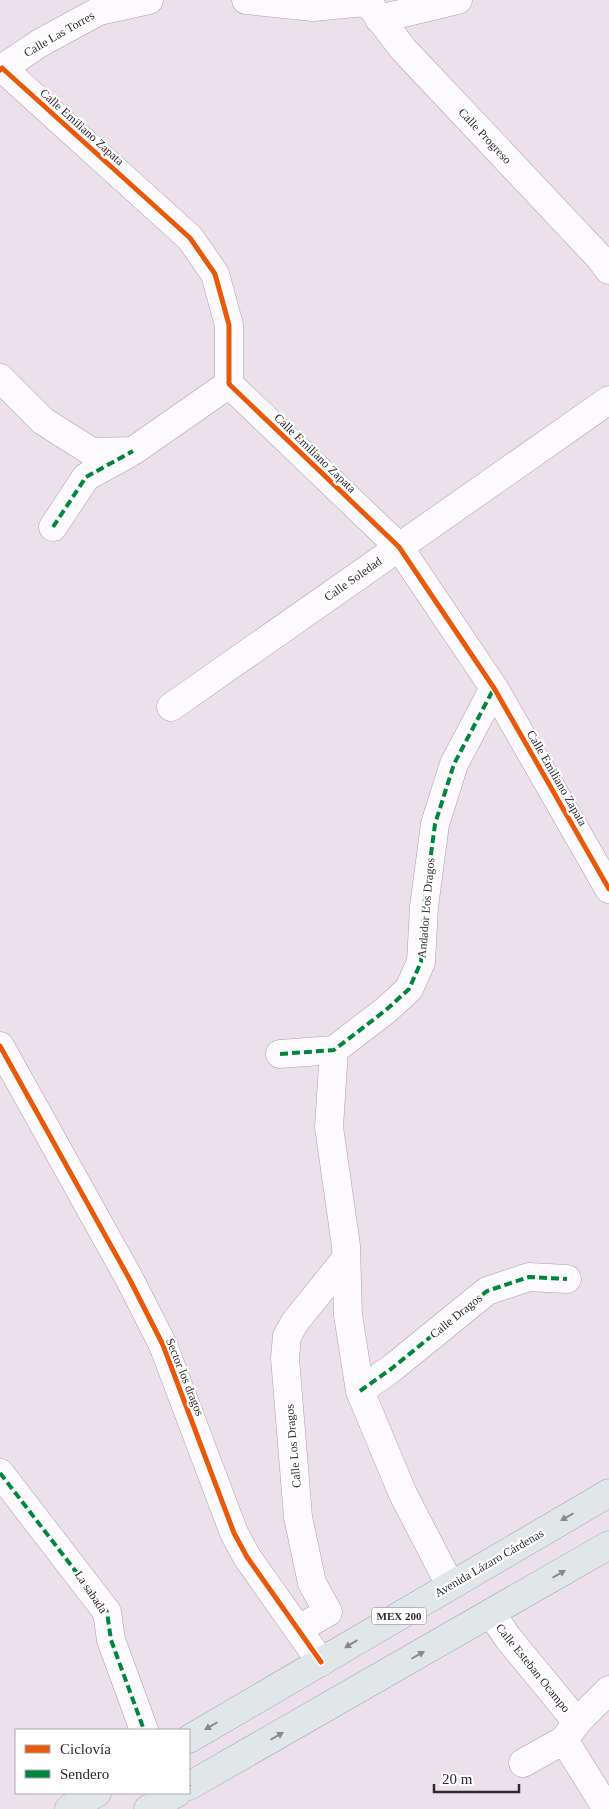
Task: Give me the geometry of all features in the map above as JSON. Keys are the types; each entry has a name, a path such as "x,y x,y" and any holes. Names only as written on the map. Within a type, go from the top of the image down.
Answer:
{"main road":[{"name":"Avenida Lázaro Cárdenas","path":"190,1738 609,1493"},
{"path":"190,1784 609,1545"},
{"path":"73,1808 95,1794"},
{"path":"148,1809 175,1794"}],"street":[{"name":"Calle Las Torres","path":"1,69 40,43 99,11 149,0"},
{"path":"246,0 313,6 370,7 458,0"},
{"name":"Calle Progreso","path":"370,7 403,49 606,260"},
{"name":"Calle Emiliano Zapata","path":"1,69 190,238 215,274 229,325 230,384 399,547 494,688 608,884"},
{"path":"0,378 43,421 92,452 133,451"},
{"path":"53,527 86,477 133,451 230,384"},
{"name":"Calle Soledad","path":"171,707 609,400"},
{"name":"Andador Los Dragos","path":"334,1050 386,1010 409,988 421,962 424,907 435,824 454,764 494,688"},
{"name":"Sector los dragos","path":"0,1046 130,1280 162,1344 234,1533 248,1557 321,1662"},
{"path":"280,1054 334,1050 329,1127 346,1246 348,1315 360,1391 403,1494 450,1586"},
{"name":"Calle Los Dragos","path":"299,1629 328,1612 312,1583 298,1517 285,1358 287,1336 345,1260"},
{"name":"Calle Dragos","path":"360,1391 391,1369 487,1291 529,1277 567,1279"},
{"name":"La sabada","path":"0,1473 107,1612 111,1640 144,1729"},
{"name":"Calle Esteban Ocampo","path":"491,1613 570,1731 607,1809"},
{"path":"524,1763 570,1731 609,1690"}],"marked path":[{"path":"53,527 86,477 133,451"},
{"path":"280,1054 334,1050 386,1010 409,989 421,962 424,907 435,824 454,764 494,688"},
{"path":"360,1391 391,1369 487,1291 529,1277 567,1279"},
{"path":"0,1473 107,1612 111,1640 144,1729"}],"cycle path":[{"path":"0,70 2,68 190,238 215,274 229,325 229,384 399,547 494,688 609,889"},
{"path":"0,1046 130,1280 163,1345 234,1533 247,1557 321,1662"}]}
